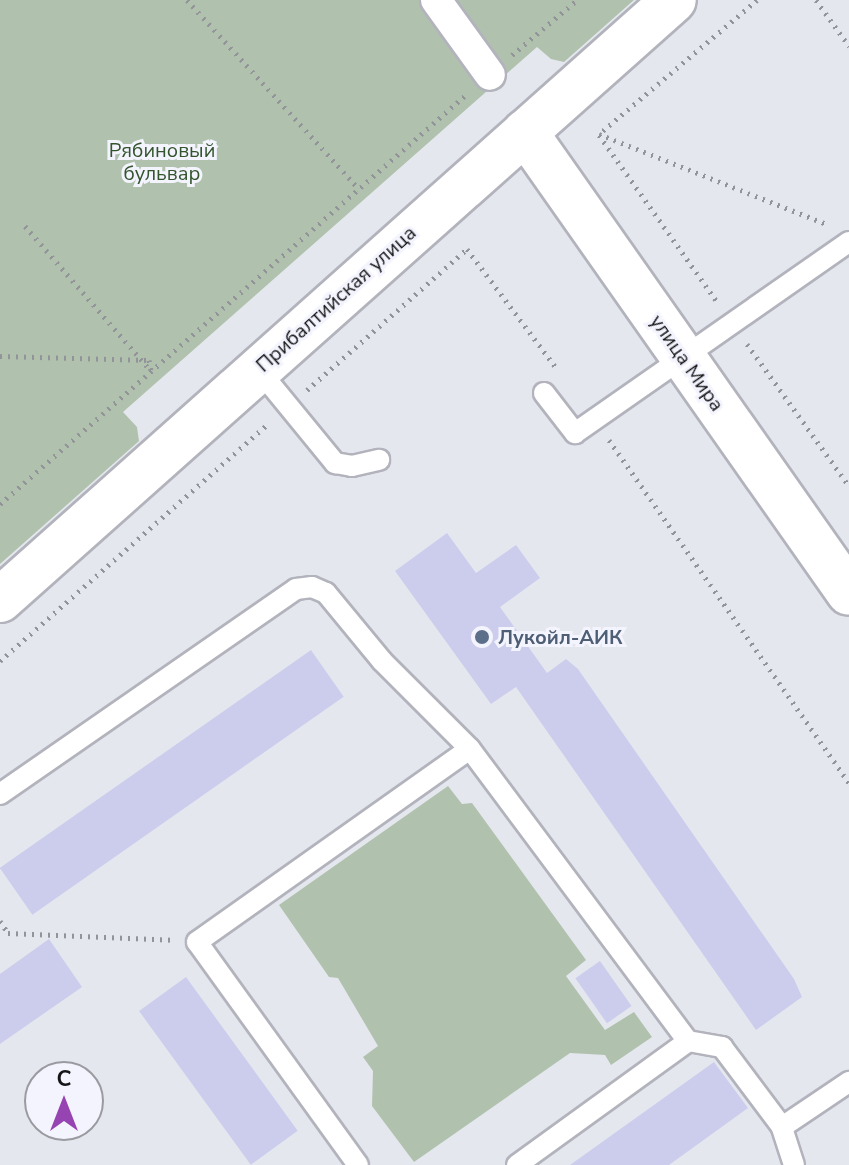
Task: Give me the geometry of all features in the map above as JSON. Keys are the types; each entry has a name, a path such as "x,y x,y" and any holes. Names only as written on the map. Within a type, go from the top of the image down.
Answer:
{"street":[{"path":"436,0 490,75"},
{"name":"Прибалтийская улица","path":"0,600 674,0"},
{"name":"улица Мира","path":"525,132 849,593"}],"lane":[{"path":"544,393 575,433 849,242"},
{"path":"258,369 335,463 352,466 379,460"},
{"path":"0,794 296,589 312,587 326,593 374,652 470,749 688,1041 722,1047 782,1127 794,1165"},
{"path":"358,1165 197,942 470,749"},
{"path":"517,1165 688,1041"},
{"path":"782,1127 849,1082"}],"path":[{"path":"187,0 359,189"},
{"path":"0,504 577,0"},
{"path":"757,0 599,134 834,226"},
{"path":"816,0 849,46"},
{"path":"25,226 151,371"},
{"path":"0,661 467,249 594,418 849,783"},
{"path":"0,356 149,360 151,371"},
{"path":"0,921 8,933 197,942"}],"green space":[{"name":"Рябиновый бульвар","path":"0,0 634,0 564,62 551,59 537,47 123,412 137,427 139,441 0,564"},
{"path":"448,786 462,804 472,803 586,960 566,976 605,1030 634,1012 652,1037 611,1065 605,1055 570,1053 414,1162 372,1106 373,1071 363,1057 378,1046 338,978 329,977 279,905"}],"building":[{"path":"447,533 476,573 516,545 540,578 500,607 547,673 566,659 578,669 794,979 802,997 756,1030 516,687 491,704 395,571"},
{"path":"311,650 344,697 32,915 0,868"},
{"path":"49,939 82,987 0,1044 0,974"},
{"path":"600,961 632,1006 607,1023 575,978"},
{"path":"186,977 298,1131 251,1165 139,1011"},
{"path":"714,1062 748,1108 669,1165 570,1165"}],"place":[{"name":"Лукойл-АИК","path":"482,637"}]}
